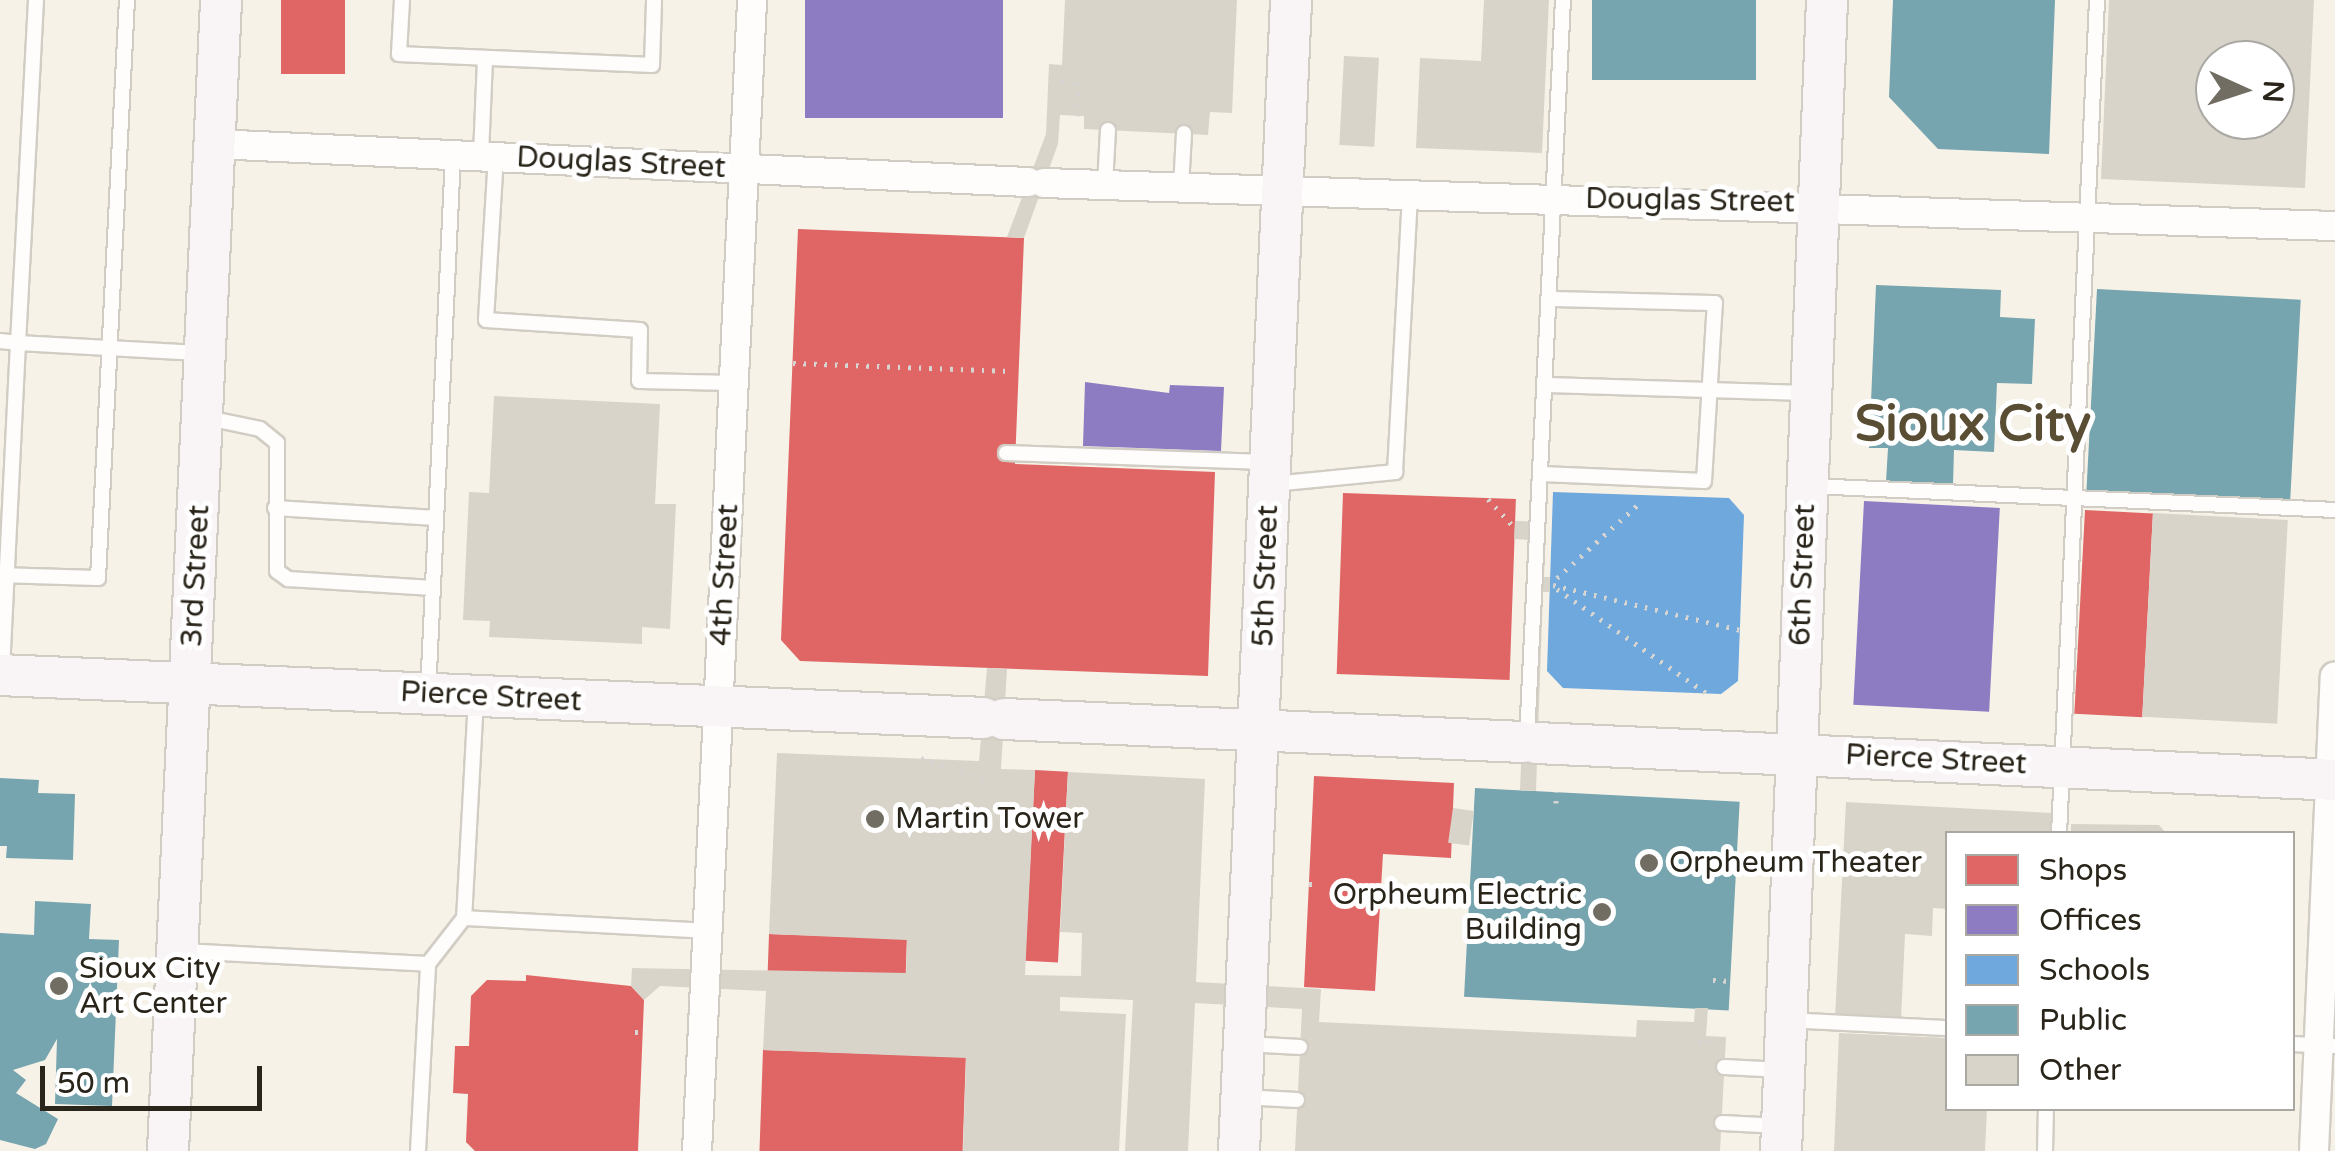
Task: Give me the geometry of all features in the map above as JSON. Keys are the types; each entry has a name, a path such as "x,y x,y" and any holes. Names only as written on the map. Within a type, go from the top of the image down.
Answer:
{"main road":[{"name":"3rd Street","path":"168,1151 221,0"},
{"name":"5th Street","path":"1239,1151 1291,0"},
{"name":"6th Street","path":"1781,1138 1827,0"},
{"name":"Pierce Street","path":"1,675 2333,780"}],"street":[{"name":"4th Street","path":"697,1151 752,0"},
{"name":"Douglas Street","path":"215,144 1283,194 1818,204 2335,226"},
{"path":"2314,1151 2335,676"}],"lane":[{"path":"1,675 3,575 36,0"},
{"path":"3,575 98,578 126,0"},
{"path":"402,0 399,54 652,65 654,0"},
{"path":"1529,742 1563,0"},
{"path":"2059,831 2097,0"},
{"path":"484,58 489,156 486,320 640,330 639,380 734,383"},
{"path":"1105,185 1108,130"},
{"path":"1181,188 1184,133"},
{"path":"428,694 452,154"},
{"path":"1006,453 1270,474 1395,472 1410,196"},
{"path":"1542,474 1704,481 1715,303 1550,299"},
{"path":"0,342 206,353"},
{"path":"1546,385 1811,393"},
{"path":"203,417 271,434 278,456 272,557 288,579 433,588"},
{"path":"1807,486 2335,510"},
{"path":"276,508 436,518"},
{"path":"418,1151 428,964 464,918 476,696"},
{"path":"464,918 708,930"},
{"path":"176,951 428,964"},
{"path":"1787,1020 1945,1028"},
{"path":"1244,1044 1300,1047"},
{"path":"1724,1067 1784,1070"},
{"path":"1242,1098 1297,1100"},
{"path":"2044,1151 2046,1111"},
{"path":"1722,1122 1781,1138"}],"path":[{"path":"1061,81 1078,82 1078,116"},
{"path":"793,363 1011,371"},
{"path":"1550,584 1648,496"},
{"path":"1488,499 1515,528"},
{"path":"1550,584 1740,630"},
{"path":"1550,584 1706,693"},
{"path":"921,758 990,781"},
{"path":"1556,792 1556,803"},
{"path":"1309,884 1320,884"},
{"path":"1713,980 1732,981"},
{"path":"1699,1042 1708,1043 1709,1036"}],"building: Shops":[{"path":"281,0 345,0 345,74 281,74"},
{"path":"798,229 1024,238 1015,464 1215,472 1208,676 800,661 781,640"},
{"path":"1343,493 1516,499 1510,680 1337,674"},
{"path":"2085,510 2153,514 2142,717 2074,714"},
{"path":"1035,770 1068,772 1058,962 1025,961"},
{"path":"1314,776 1454,783 1451,858 1383,854 1375,991 1304,987"},
{"path":"769,934 907,939 906,976 768,971"},
{"path":"526,975 631,986 644,1000 638,1151 475,1151 466,1142 468,1094 453,1093 455,1046 469,1046 471,996 487,980 526,981"},
{"path":"763,1050 966,1057 963,1151 759,1151"}],"building: Offices":[{"path":"805,0 1003,0 1003,118 805,118"},
{"path":"1085,382 1169,393 1170,385 1224,387 1221,451 1083,446"},
{"path":"1864,501 2000,508 1989,712 1853,705"}],"building: Schools":[{"path":"1553,492 1729,498 1744,515 1738,681 1721,694 1563,688 1547,671"}],"building: Public":[{"path":"1592,0 1756,0 1756,80 1592,80"},
{"path":"1893,0 2055,0 2049,154 1938,149 1889,97"},
{"path":"1876,285 2001,290 2000,317 2035,319 2032,384 1997,383 1994,452 1954,450 1953,484 1886,482 1888,448 1869,448"},
{"path":"2097,289 2301,300 2290,502 2086,492"},
{"path":"0,778 39,780 38,793 75,794 73,860 6,858 7,846 0,846"},
{"name":"Orpheum Electric Building","path":"1475,788 1740,802 1729,1011 1464,997"},
{"name":"Sioux City Art Center","path":"35,901 91,904 89,939 119,940 112,1106 55,1104 57,1039 45,1060 13,1070 26,1080 16,1093 58,1119 46,1144 35,1149 0,1140 0,933 34,935"}],"building: Other":[{"path":"1065,0 1237,0 1232,113 1210,112 1208,135 1084,129 1084,116 1060,115 1058,144 1024,238 1007,237 1046,134 1049,64 1062,65"},
{"path":"1484,0 1549,0 1542,153 1416,148 1420,58 1481,61"},
{"path":"2109,0 2314,0 2305,188 2101,179"},
{"path":"1344,56 1379,58 1374,147 1339,145"},
{"path":"494,396 660,404 655,504 676,504 670,629 642,627 642,644 489,637 490,621 463,620 469,492 489,493"},
{"path":"2153,513 2288,520 2277,724 2142,717"},
{"path":"1515,521 1546,522 1544,577 1550,577 1550,592 1543,592 1536,791 1520,790 1530,540 1514,539"},
{"path":"987,668 1007,669 1001,769 1035,770 1025,975 1081,976 1082,933 1060,932 1068,772 1205,779 1196,982 1321,989 1319,1022 1636,1037 1637,1020 1694,1022 1695,1008 1708,1008 1706,1036 1726,1037 1720,1151 1295,1151 1302,1009 1195,1003 1188,1151 1125,1151 1133,1000 1060,997 1060,1011 1126,1014 1119,1151 963,1151 966,1058 763,1050 766,991 660,986 644,1000 631,986 632,968 906,973 907,940 769,934 777,753 979,761"},
{"path":"1846,802 2053,813 2052,831 1945,831 1945,909 1933,908 1932,936 1905,934 1901,1021 1835,1018"},
{"path":"1453,808 1474,811 1469,846 1448,843"},
{"path":"2071,824 2159,825 2164,831 2071,831"},
{"path":"1839,1033 1945,1038 1945,1111 1987,1111 1985,1151 1834,1151"}],"place":[{"name":"Martin Tower","path":"875,819"},
{"name":"Orpheum Theater","path":"1649,863"},
{"name":"Orpheum Electric Building","path":"1602,912"},
{"name":"Sioux City Art Center","path":"59,986"}],"district":[{"name":"Sioux City","path":"1973,425"}]}
